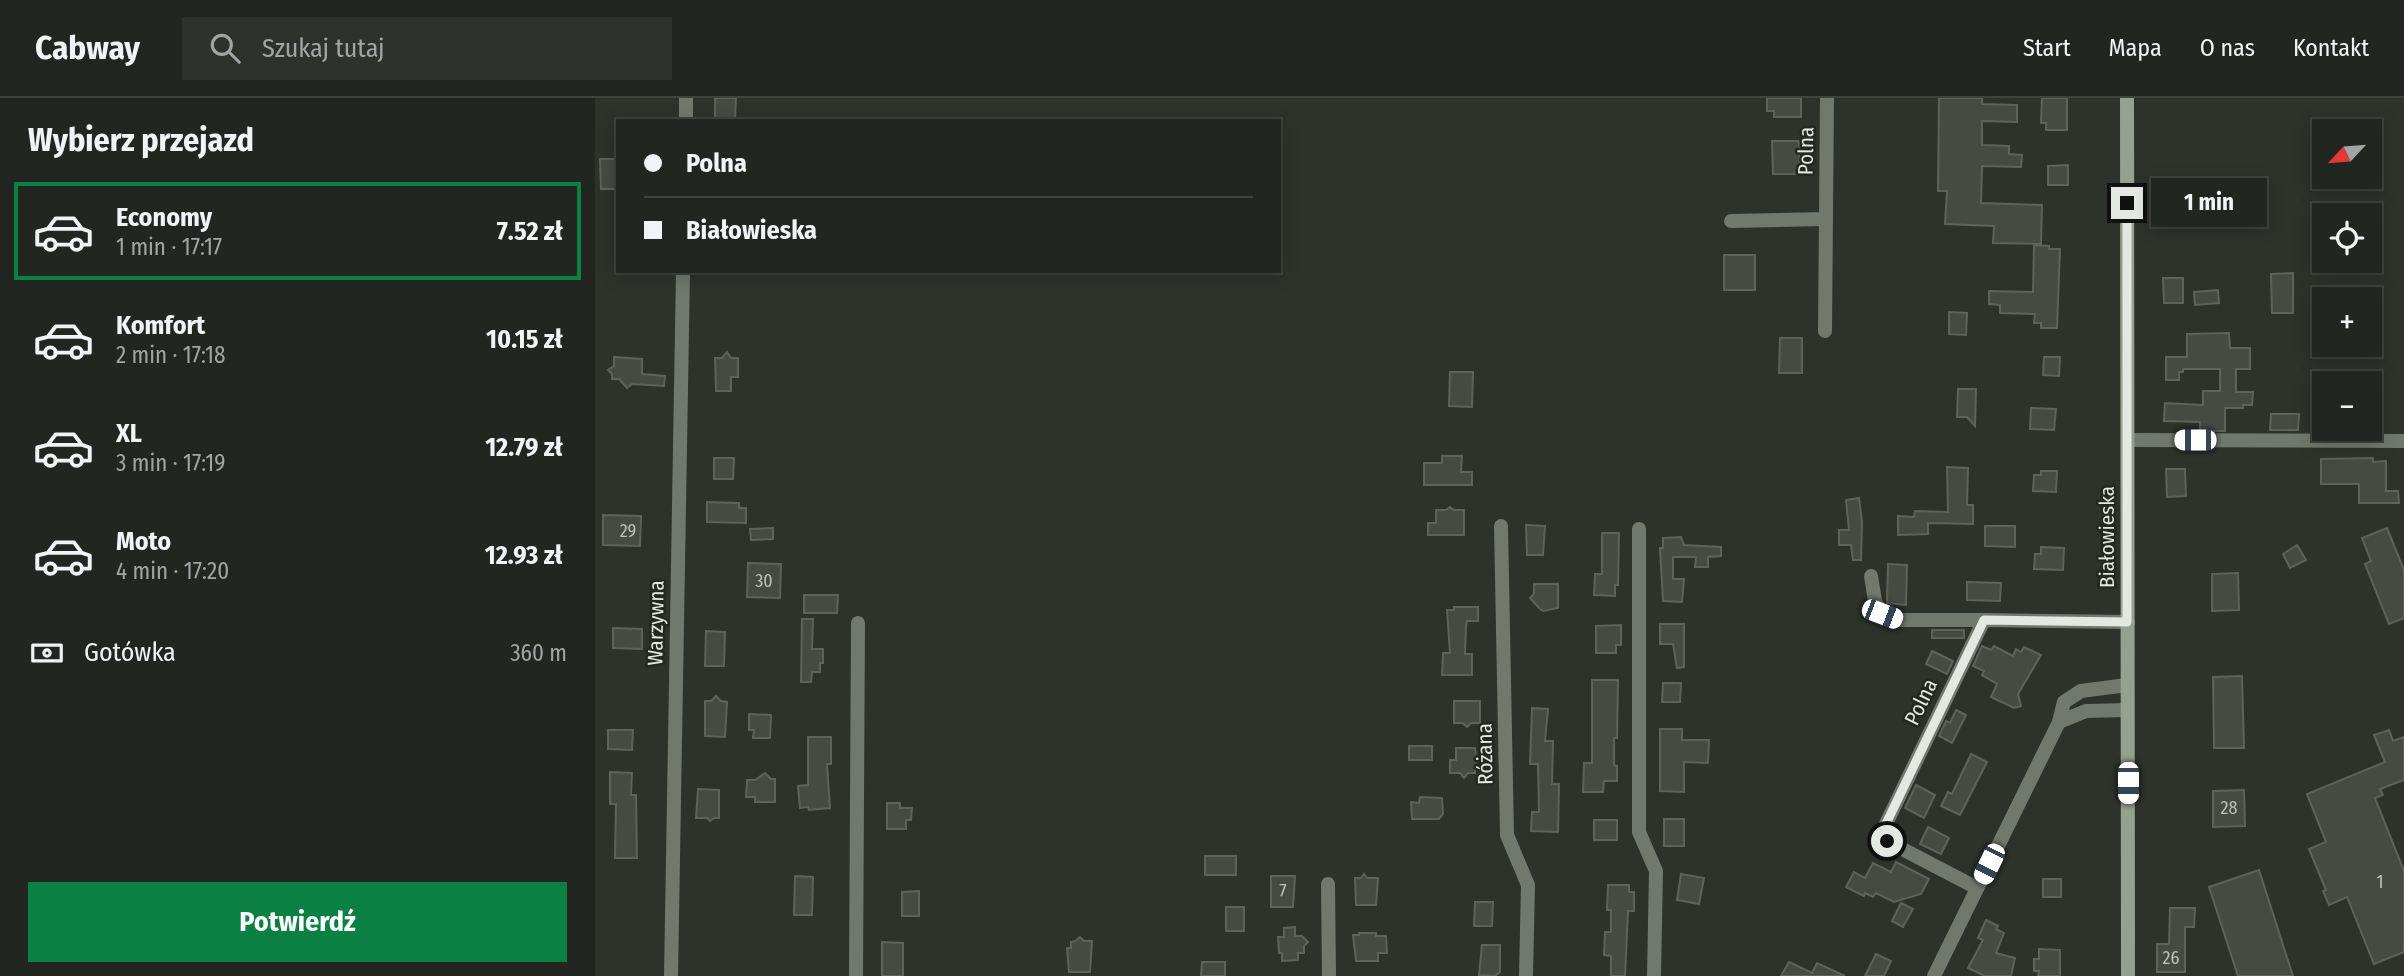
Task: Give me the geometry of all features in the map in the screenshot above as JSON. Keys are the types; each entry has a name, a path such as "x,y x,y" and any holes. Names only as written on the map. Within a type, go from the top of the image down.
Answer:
{"main road":[{"name":"Białowieska","path":"2127,98 2128,976"}],"street":[{"path":"686,98 686,119"},
{"name":"Polna","path":"1825,331 1827,98"},
{"path":"1731,220 1826,219"},
{"name":"Warzywna","path":"671,976 683,273"},
{"path":"2128,440 2404,441"},
{"name":"Różana","path":"1501,526 1507,835 1528,884 1526,976"},
{"path":"1639,529 1639,832 1656,871 1654,976"},
{"path":"1871,576 1875,601 1882,614 1898,620 2127,622"},
{"name":"Polna","path":"1977,888 1887,841 1883,830 1984,620"},
{"path":"856,976 858,623"},
{"path":"1934,976 2059,722 2064,702 2081,691 2127,685"},
{"path":"2059,722 2086,711 2127,710"},
{"path":"1328,884 1329,976"}],"building":[{"path":"715,98 736,98 735,119 715,119"},
{"path":"1767,98 1801,98 1801,117 1774,117 1774,111 1767,111"},
{"path":"1939,98 1982,98 1982,104 2017,105 2017,122 1982,121 1982,145 2009,146 2009,154 2022,155 2021,167 1982,166 1981,203 2042,205 2041,244 1993,243 1994,226 1945,224 1947,191 1938,191"},
{"path":"2042,98 2067,98 2067,130 2046,130 2046,123 2041,123"},
{"path":"1772,141 1799,141 1800,174 1773,174"},
{"path":"600,159 615,159 616,189 601,189"},
{"path":"2068,165 2068,185 2048,185 2048,166"},
{"path":"2034,245 2060,249 2057,328 2041,328 2041,323 2034,323 2035,314 2000,313 2000,305 1989,304 1989,291 2033,292"},
{"path":"1724,255 1755,255 1755,290 1724,290"},
{"path":"2293,273 2293,313 2272,313 2271,274"},
{"path":"2163,278 2183,278 2183,303 2164,303"},
{"path":"2218,290 2219,303 2195,305 2194,292"},
{"path":"1949,312 1967,313 1966,335 1949,334"},
{"path":"2229,333 2230,348 2250,348 2250,369 2236,369 2236,392 2253,392 2252,405 2225,408 2225,431 2200,431 2200,422 2164,421 2165,403 2203,405 2203,391 2220,391 2220,369 2183,369 2183,372 2179,372 2179,380 2166,380 2166,357 2187,357 2187,334"},
{"path":"1780,338 1802,338 1802,373 1779,373"},
{"path":"727,352 731,358 738,358 738,377 731,377 731,391 716,391 715,358 722,358"},
{"path":"614,357 642,359 642,374 665,376 664,386 632,384 627,388 619,379 612,379 608,370 614,366"},
{"path":"2044,357 2060,357 2059,376 2043,375"},
{"path":"1450,372 1473,372 1472,407 1449,406"},
{"path":"1958,389 1976,389 1975,426 1967,417 1957,417"},
{"path":"2031,408 2056,409 2054,430 2030,429"},
{"path":"2271,414 2299,414 2298,430 2270,430"},
{"path":"1442,456 1462,456 1461,472 1472,472 1472,485 1424,485 1424,463 1442,463"},
{"path":"714,458 734,458 733,479 714,479"},
{"path":"2373,458 2373,462 2386,461 2386,491 2398,491 2399,503 2359,503 2359,484 2321,484 2321,459"},
{"path":"1947,467 1968,468 1967,505 1973,505 1973,524 1928,523 1928,534 1898,535 1898,516 1914,517 1915,511 1948,512"},
{"path":"2166,469 2185,469 2186,496 2167,497"},
{"path":"2041,471 2057,471 2056,492 2033,491 2034,475 2041,475"},
{"path":"1859,498 1862,522 1861,560 1853,560 1851,545 1839,545 1839,530 1849,530 1846,500"},
{"path":"707,502 739,503 739,508 746,508 746,523 707,522"},
{"path":"1450,507 1464,510 1464,535 1428,535 1428,523 1436,523 1436,510"},
{"path":"603,515 641,516 640,546 603,545"},
{"path":"1526,525 1545,526 1543,555 1527,555"},
{"path":"1985,526 2015,526 2015,547 1985,546"},
{"path":"773,528 773,539 751,540 750,529"},
{"path":"2387,528 2404,570 2404,618 2389,624 2365,564 2371,561 2362,538"},
{"path":"1602,533 1619,533 1618,585 1615,585 1615,596 1594,595 1595,574 1602,574"},
{"path":"1681,537 1684,545 1721,547 1721,556 1708,557 1708,567 1695,567 1696,557 1673,557 1673,579 1684,579 1682,602 1663,601 1660,548 1663,548 1663,538"},
{"path":"2297,545 2306,560 2290,568 2283,554"},
{"path":"2041,547 2064,548 2063,570 2034,569 2035,554 2041,554"},
{"path":"748,563 781,564 780,598 747,597"},
{"path":"1888,564 1907,565 1906,605 1887,603"},
{"path":"2238,573 2239,610 2212,611 2212,574"},
{"path":"1967,582 2001,583 2000,601 1967,600"},
{"path":"1534,584 1558,584 1558,608 1543,611 1539,608 1530,598 1534,594"},
{"path":"804,595 838,595 837,613 804,613"},
{"path":"1454,607 1478,607 1478,621 1467,621 1466,627 1465,654 1472,654 1472,675 1442,675 1443,653 1450,653 1447,610 1454,610"},
{"path":"802,619 813,619 812,649 823,649 820,672 812,672 811,682 801,682"},
{"path":"1660,624 1684,624 1684,667 1677,668 1673,644 1660,644"},
{"path":"1621,625 1621,645 1616,645 1616,653 1596,653 1596,626"},
{"path":"613,628 642,629 642,649 613,648"},
{"path":"1932,630 1964,630 1964,638 1932,638"},
{"path":"706,631 725,632 724,666 705,666"},
{"path":"1982,646 1991,650 1994,646 2013,656 2016,649 2021,652 2024,647 2041,655 2018,694 2021,706 2014,708 1991,697 1997,684 1982,675 1984,671 1973,666"},
{"path":"1932,651 1953,661 1947,674 1926,664"},
{"path":"2242,676 2244,748 2214,748 2213,677"},
{"path":"1592,680 1618,680 1617,738 1614,738 1617,781 1604,781 1603,792 1583,792 1584,763 1592,763"},
{"path":"1663,683 1681,683 1680,702 1662,702"},
{"path":"716,696 727,702 725,737 705,736 705,701 711,701"},
{"path":"1454,701 1480,701 1480,723 1471,723 1467,727 1463,723 1454,723"},
{"path":"1532,708 1548,709 1545,741 1553,741 1552,784 1559,784 1558,832 1531,831 1532,812 1539,812 1538,764 1530,764"},
{"path":"1956,710 1966,715 1952,743 1939,736 1946,721 1950,723"},
{"path":"749,714 771,715 770,738 753,738 754,730 749,730"},
{"path":"1660,729 1682,729 1682,740 1709,740 1708,763 1684,762 1684,792 1660,791"},
{"path":"608,730 633,730 632,750 608,749"},
{"path":"2389,730 2393,741 2404,737 2404,780 2380,789 2383,795 2375,798 2404,871 2404,952 2374,964 2347,897 2329,905 2323,891 2326,890 2309,849 2326,842 2307,794 2385,762 2374,735"},
{"path":"808,737 831,737 831,764 827,764 830,808 800,808 798,786 808,785"},
{"path":"1409,746 1432,746 1432,760 1409,760"},
{"path":"1456,748 1475,748 1475,773 1468,773 1464,778 1460,773 1450,773 1450,760 1456,760"},
{"path":"1971,754 1987,762 1960,815 1941,806 1948,792 1952,794"},
{"path":"610,772 632,773 631,795 636,795 637,858 615,858 616,804 610,804"},
{"path":"765,773 775,779 775,802 755,802 755,797 746,797 747,780 755,780"},
{"path":"1916,785 1935,795 1924,818 1905,808"},
{"path":"698,789 719,790 719,818 710,821 707,818 696,818"},
{"path":"2244,790 2245,826 2213,827 2213,791"},
{"path":"1420,797 1442,798 1443,814 1439,819 1412,819 1411,802 1419,803"},
{"path":"887,803 900,803 900,808 912,808 911,820 906,820 906,829 887,829"},
{"path":"1664,819 1684,819 1684,846 1664,846"},
{"path":"1594,820 1617,820 1617,840 1594,840"},
{"path":"1928,827 1949,838 1941,854 1920,844"},
{"path":"1205,856 1236,856 1236,875 1205,875"},
{"path":"1896,862 1929,879 1921,894 1894,902 1876,893 1873,897 1865,893 1864,896 1846,887 1854,872 1865,878 1873,863 1891,872"},
{"path":"2259,870 2293,976 2238,976 2209,887"},
{"path":"1364,874 1367,878 1378,878 1376,905 1356,905 1355,878 1361,878"},
{"path":"1681,874 1704,878 1699,904 1677,900"},
{"path":"795,876 813,877 812,915 794,915"},
{"path":"1271,876 1295,876 1293,907 1271,907"},
{"path":"2043,879 2061,879 2061,897 2043,897"},
{"path":"1608,885 1629,885 1629,892 1634,892 1634,911 1628,911 1625,976 1611,976 1611,956 1604,955 1605,932 1611,932 1611,910 1607,910"},
{"path":"919,891 919,916 902,916 902,892"},
{"path":"1475,902 1493,902 1492,926 1474,926"},
{"path":"1901,903 1913,909 1903,927 1892,921"},
{"path":"1226,907 1244,907 1244,931 1226,931"},
{"path":"2170,908 2195,908 2194,927 2185,927 2185,972 2157,972 2157,944 2169,944"},
{"path":"1986,920 1998,926 1996,929 2004,933 1996,953 2015,958 2011,976 1985,976 1968,968 1983,940 1978,938"},
{"path":"1295,927 1295,936 1302,936 1308,942 1304,946 1304,953 1298,953 1298,960 1282,961 1278,937 1284,937 1284,928"},
{"path":"1359,933 1386,936 1387,953 1378,953 1378,961 1356,961 1353,935"},
{"path":"1080,937 1084,941 1092,941 1090,972 1069,972 1067,948 1071,948 1071,942"},
{"path":"882,942 903,943 903,976 882,976"},
{"path":"1482,945 1500,945 1500,972 1495,976 1479,975"},
{"path":"2039,949 2060,950 2060,976 2038,976 2039,971 2034,971 2034,959 2039,959"},
{"path":"1876,954 1891,961 1884,976 1865,976"},
{"path":"1202,962 1225,962 1225,976 1201,976"},
{"path":"1789,962 1812,973 1817,963 1845,976 1781,976"}],"route":[{"path":"1887,841 1883,830 1984,620 2127,622 2127,203"}]}
